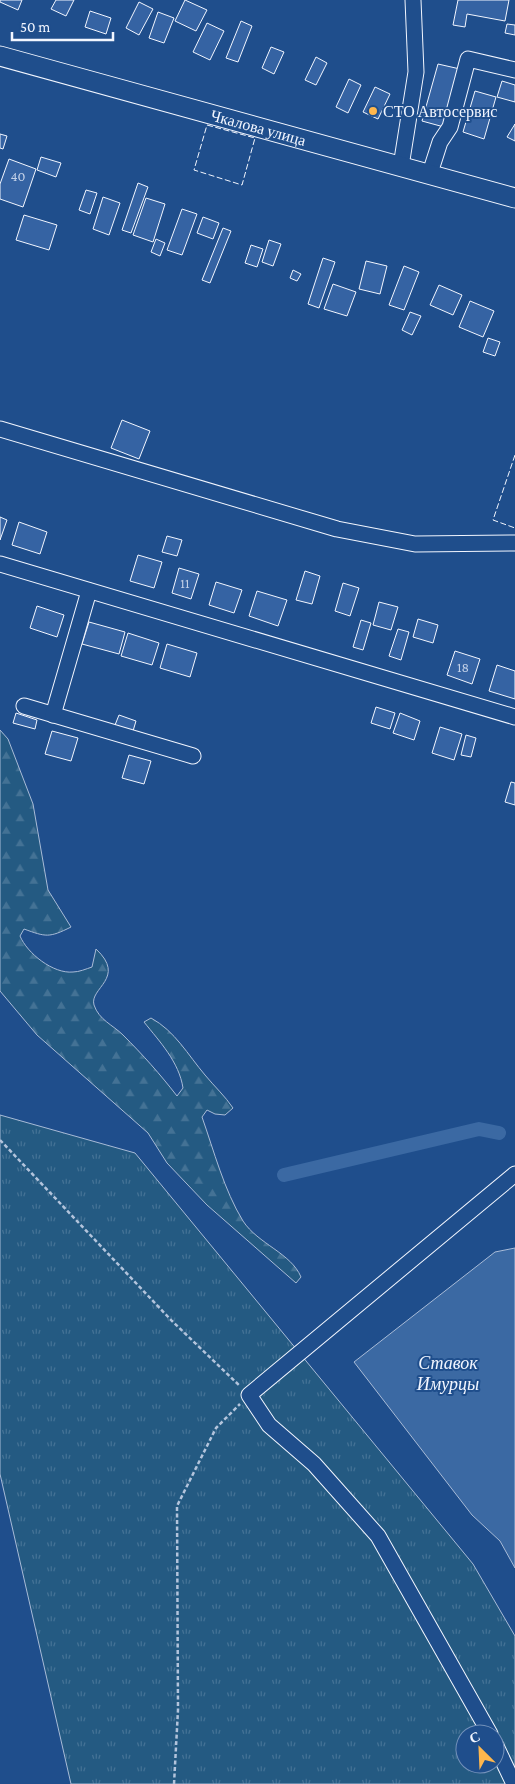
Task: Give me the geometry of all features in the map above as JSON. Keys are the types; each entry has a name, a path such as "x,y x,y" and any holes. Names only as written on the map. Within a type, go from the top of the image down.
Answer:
{"main road":[{"name":"Чкалова улица","path":"0,56 430,173 515,198"}],"street":[{"path":"401,166 416,72 413,0"},
{"path":"430,173 440,142 450,127 468,59 515,70"},
{"path":"0,429 337,529 415,544 515,543"},
{"path":"0,564 515,717"},
{"path":"53,716 90,591"},
{"path":"24,706 193,756"},
{"path":"484,1724 378,1536 314,1464 269,1425 249,1395 515,1174"},
{"path":"505,1765 514,1784"}],"path":[{"path":"0,1140 172,1321 249,1395 216,1428 177,1506 178,1710 174,1784"}],"green space":[{"path":"0,730 8,739 33,804 48,890 71,927 52,935 38,934 24,929 20,936 23,943 49,966 65,972 78,972 92,967 96,949 105,959 108,968 108,975 94,999 94,1005 99,1015 123,1035 158,1072 177,1096 183,1088 173,1061 144,1022 151,1018 160,1023 174,1036 227,1099 233,1108 225,1115 215,1114 207,1110 202,1117 215,1157 236,1209 243,1221 257,1236 290,1261 301,1277 296,1283 207,1205 167,1163 148,1133 37,1035 0,991"},
{"path":"0,1115 135,1153 473,1564 515,1636 515,1784 71,1784 0,1474"}],"water":[{"name":"Ставок Имурцы","path":"515,1248 515,1568 500,1541 472,1515 354,1362 495,1252"}],"building":[{"path":"0,0 22,0 18,10 0,2"},
{"path":"56,0 74,0 66,16 51,9"},
{"path":"185,0 207,10 196,31 175,21"},
{"path":"458,0 509,0 505,21 467,14 465,27 453,25"},
{"path":"139,2 153,9 139,35 126,28"},
{"path":"90,11 111,18 106,34 85,27"},
{"path":"158,12 174,18 164,43 149,38"},
{"path":"241,21 252,26 238,62 226,58"},
{"path":"207,23 224,31 210,60 193,52"},
{"path":"507,24 515,25 515,35 505,33"},
{"path":"271,47 284,52 274,74 262,68"},
{"path":"316,57 327,63 316,85 305,80"},
{"path":"438,64 460,69 444,127 422,121"},
{"path":"349,79 361,85 348,113 336,107"},
{"path":"502,81 515,85 515,102 497,97"},
{"path":"375,87 390,94 378,119 363,112"},
{"path":"475,91 496,97 484,139 463,132"},
{"path":"515,124 515,141 507,137"},
{"path":"0,134 7,136 3,149 0,148"},
{"path":"41,157 61,163 56,177 37,170"},
{"path":"9,159 36,169 23,207 0,199 0,184"},
{"path":"138,183 148,187 131,233 122,230"},
{"path":"86,190 97,193 90,214 79,210"},
{"path":"103,197 120,203 109,235 93,229"},
{"path":"146,198 165,204 153,242 133,235"},
{"path":"182,209 197,214 182,255 167,250"},
{"path":"24,215 57,225 49,250 16,240"},
{"path":"203,217 219,223 213,239 197,233"},
{"path":"223,228 231,231 210,283 202,280"},
{"path":"156,239 165,243 160,256 151,252"},
{"path":"269,240 281,244 273,266 262,262"},
{"path":"251,245 263,249 257,267 245,263"},
{"path":"323,258 335,262 319,308 308,304"},
{"path":"366,261 387,266 380,294 359,289"},
{"path":"404,266 419,272 404,310 389,305"},
{"path":"293,270 301,274 297,281 290,278"},
{"path":"333,284 356,292 347,316 324,309"},
{"path":"439,285 462,295 453,315 430,305"},
{"path":"470,301 494,311 483,337 459,327"},
{"path":"410,312 421,316 412,335 402,330"},
{"path":"488,338 500,342 495,356 483,352"},
{"path":"122,420 150,431 139,459 111,448"},
{"path":"0,517 7,520 0,540"},
{"path":"19,522 47,532 40,554 12,545"},
{"path":"167,536 182,540 177,556 162,552"},
{"path":"138,555 162,562 154,588 130,581"},
{"path":"179,568 199,574 191,599 172,593"},
{"path":"305,571 320,576 312,604 296,600"},
{"path":"216,582 242,590 234,613 209,605"},
{"path":"343,583 359,588 350,616 335,611"},
{"path":"257,591 287,600 278,626 249,616"},
{"path":"379,602 398,607 391,630 373,625"},
{"path":"37,606 64,615 57,637 30,628"},
{"path":"418,619 438,625 433,643 413,637"},
{"path":"361,620 371,623 363,650 353,647"},
{"path":"89,622 125,632 119,654 82,644"},
{"path":"398,629 409,632 401,660 389,656"},
{"path":"128,633 159,643 152,665 121,656"},
{"path":"167,644 197,653 190,677 160,668"},
{"path":"455,651 480,659 472,684 447,675"},
{"path":"497,665 515,671 515,699 489,691"},
{"path":"376,707 395,713 390,729 371,723"},
{"path":"16,713 37,720 35,729 13,723"},
{"path":"400,713 420,721 414,740 393,733"},
{"path":"119,715 136,721 133,731 115,725"},
{"path":"440,727 462,734 454,760 432,753"},
{"path":"52,731 78,738 71,761 45,754"},
{"path":"466,735 476,738 471,757 461,755"},
{"path":"129,755 151,761 144,784 122,778"},
{"path":"511,782 515,783 515,805 505,802"}],"waterway":[{"path":"284,1175 479,1129 499,1133"}],"fence":[{"path":"207,125 255,138 242,185 194,170 207,125"},
{"path":"515,455 493,520 515,528"}],"place":[{"name":"СТО Автосервис","path":"373,111"}]}
